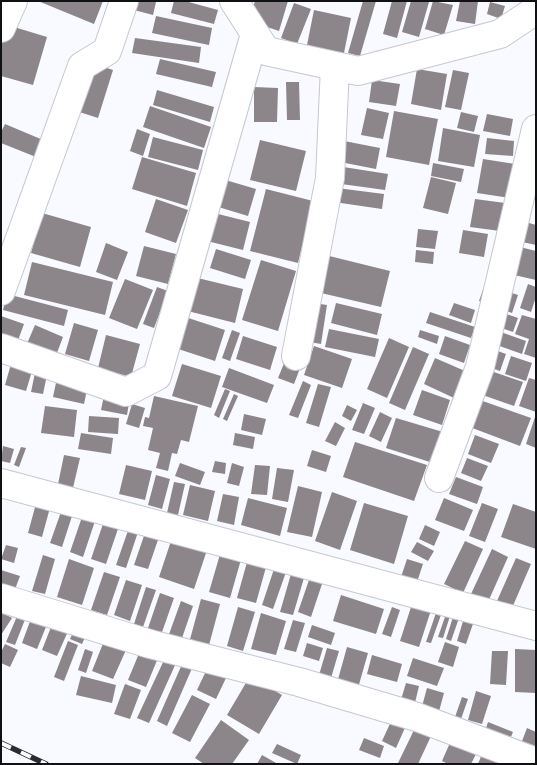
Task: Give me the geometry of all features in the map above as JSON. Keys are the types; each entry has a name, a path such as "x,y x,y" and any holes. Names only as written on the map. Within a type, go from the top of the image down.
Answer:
{"street":[{"path":"1,28 13,1"},
{"path":"1,292 82,66 107,52 124,1"},
{"path":"234,1 266,51 358,70 500,34 536,10"},
{"path":"1,348 126,392 157,376 255,34"},
{"path":"296,356 330,178 335,66"},
{"path":"439,478 480,367 536,129"},
{"path":"1,483 536,626"},
{"path":"1,598 150,644 299,682 417,717 536,762"}],"building":[{"path":"38,1 103,1 94,24"},
{"path":"137,1 156,2 153,15 134,10"},
{"path":"174,1 185,1 218,10 214,24 171,13"},
{"path":"255,1 288,1 279,31 249,21"},
{"path":"363,1 376,1 360,56 348,53"},
{"path":"392,1 407,1 397,38 383,34"},
{"path":"411,1 429,2 419,37 402,32"},
{"path":"433,1 453,5 444,35 425,29"},
{"path":"460,1 478,1 475,24 456,21"},
{"path":"490,2 505,6 501,19 487,14"},
{"path":"294,3 311,9 297,44 281,38"},
{"path":"314,10 351,18 343,58 306,50"},
{"path":"156,16 212,28 209,45 152,33"},
{"path":"1,23 47,37 33,85 1,76"},
{"path":"135,38 201,47 199,63 132,53"},
{"path":"160,59 216,72 212,87 156,74"},
{"path":"83,60 113,70 98,118 67,108"},
{"path":"417,69 447,74 441,110 411,104"},
{"path":"453,70 469,73 461,110 445,107"},
{"path":"372,80 400,84 396,106 369,102"},
{"path":"286,82 299,82 300,120 287,120"},
{"path":"254,87 278,88 277,122 254,122"},
{"path":"157,90 214,107 210,122 153,105"},
{"path":"150,106 211,127 204,148 143,127"},
{"path":"367,108 389,113 383,139 361,135"},
{"path":"394,111 438,119 429,165 386,157"},
{"path":"461,112 478,116 474,132 457,128"},
{"path":"487,114 513,119 510,136 483,131"},
{"path":"5,124 43,140 36,157 1,143 1,132"},
{"path":"443,128 480,135 474,167 438,161"},
{"path":"137,129 150,134 143,156 130,151"},
{"path":"153,137 203,150 198,170 148,157"},
{"path":"487,138 514,141 513,156 485,154"},
{"path":"260,140 306,151 296,191 250,180"},
{"path":"339,140 380,148 376,169 335,161"},
{"path":"142,157 196,173 187,206 132,189"},
{"path":"483,159 515,164 510,198 477,193"},
{"path":"433,163 464,169 461,182 431,176"},
{"path":"337,166 388,174 385,190 334,183"},
{"path":"431,177 456,183 448,214 423,208"},
{"path":"222,179 256,189 248,216 215,206"},
{"path":"329,187 384,194 382,209 327,201"},
{"path":"266,189 313,201 298,263 250,251"},
{"path":"156,199 188,210 176,243 145,232"},
{"path":"475,199 505,203 500,231 470,227"},
{"path":"42,213 91,227 80,267 31,253"},
{"path":"214,213 250,222 243,250 207,241"},
{"path":"519,220 536,225 536,245 513,240"},
{"path":"418,229 438,231 435,249 416,247"},
{"path":"463,230 488,234 484,257 459,253"},
{"path":"106,243 128,252 117,280 96,272"},
{"path":"508,244 536,251 536,280 501,272"},
{"path":"144,246 176,254 168,284 136,276"},
{"path":"216,249 251,260 245,279 210,268"},
{"path":"416,250 434,252 433,264 415,262"},
{"path":"313,252 390,271 381,307 304,289"},
{"path":"261,260 296,271 278,331 242,320"},
{"path":"32,262 113,282 105,315 24,295"},
{"path":"181,274 243,289 235,323 172,307"},
{"path":"125,279 153,290 137,329 109,318"},
{"path":"485,284 518,295 512,313 479,301"},
{"path":"528,284 536,287 536,297 531,312 520,308"},
{"path":"157,287 168,291 154,328 143,324"},
{"path":"7,294 68,310 64,326 3,310"},
{"path":"300,301 327,305 321,344 293,339"},
{"path":"336,303 382,314 377,335 331,323"},
{"path":"454,303 475,310 471,323 449,315"},
{"path":"483,306 518,318 513,332 478,320"},
{"path":"430,312 475,327 471,338 426,323"},
{"path":"179,315 225,330 215,361 169,346"},
{"path":"522,315 536,319 536,358 524,354 529,339 515,334"},
{"path":"1,316 24,324 17,343 1,337"},
{"path":"74,323 98,330 89,361 65,354"},
{"path":"35,325 63,337 55,358 26,346"},
{"path":"484,326 526,341 522,354 480,339"},
{"path":"329,329 379,339 375,357 325,347"},
{"path":"232,330 240,333 230,361 222,358"},
{"path":"420,330 439,336 437,344 418,337"},
{"path":"106,335 140,344 131,377 98,368"},
{"path":"243,336 277,347 270,370 236,359"},
{"path":"445,336 470,345 464,363 439,354"},
{"path":"389,338 409,347 387,398 367,389"},
{"path":"292,344 307,350 294,384 278,378"},
{"path":"478,344 506,354 500,371 472,361"},
{"path":"314,346 352,359 342,388 304,375"},
{"path":"413,347 429,354 405,410 389,403"},
{"path":"511,356 532,363 526,381 505,374"},
{"path":"435,358 465,371 454,398 424,384"},
{"path":"11,364 32,371 26,391 5,385"},
{"path":"182,364 221,376 211,408 172,396"},
{"path":"36,368 48,370 43,394 31,392"},
{"path":"229,368 274,385 267,403 222,387"},
{"path":"482,368 523,382 514,406 474,392"},
{"path":"57,378 88,385 84,404 53,397"},
{"path":"529,378 536,380 536,412 519,406"},
{"path":"303,381 311,385 298,418 289,415"},
{"path":"318,384 331,387 319,427 306,423"},
{"path":"106,386 131,391 127,415 101,410"},
{"path":"225,389 230,391 219,418 214,415"},
{"path":"422,390 450,400 442,425 413,415"},
{"path":"234,394 238,396 227,421 223,419"},
{"path":"154,396 198,406 189,442 181,440 177,454 172,453 168,471 156,468 160,453 148,450 153,428 143,426 145,417 149,418"},
{"path":"477,399 531,418 520,446 467,426"},
{"path":"363,403 375,408 364,434 352,430"},
{"path":"132,404 145,408 139,428 126,424"},
{"path":"347,405 357,410 351,421 342,416"},
{"path":"45,406 77,410 74,437 41,433"},
{"path":"380,412 392,418 381,442 369,436"},
{"path":"244,414 266,419 262,435 241,430"},
{"path":"89,416 119,418 118,434 88,432"},
{"path":"536,417 536,448 526,444"},
{"path":"396,418 443,432 433,463 386,448"},
{"path":"335,422 345,428 336,446 325,441"},
{"path":"81,433 113,438 111,454 78,449"},
{"path":"235,433 255,437 253,449 233,445"},
{"path":"475,435 499,444 491,463 468,454"},
{"path":"355,442 427,465 414,501 343,477"},
{"path":"3,446 14,449 10,463 1,461"},
{"path":"21,447 26,448 19,467 14,465"},
{"path":"312,450 331,456 326,472 307,466"},
{"path":"64,455 80,458 72,492 57,489"},
{"path":"467,458 488,466 481,481 461,473"},
{"path":"215,461 226,463 225,474 212,472"},
{"path":"180,463 205,472 200,485 175,476"},
{"path":"232,463 244,467 239,486 227,483"},
{"path":"126,465 152,471 145,500 119,494"},
{"path":"255,465 270,466 267,495 251,494"},
{"path":"277,468 294,470 288,502 272,499"},
{"path":"156,475 170,479 162,509 148,505"},
{"path":"456,477 483,487 477,504 449,494"},
{"path":"174,482 185,484 178,515 167,513"},
{"path":"190,485 215,491 208,521 183,515"},
{"path":"298,486 322,492 312,537 287,532"},
{"path":"332,492 357,501 340,550 315,541"},
{"path":"223,494 239,497 234,525 217,521"},
{"path":"248,498 287,508 280,536 241,525"},
{"path":"444,498 473,510 464,531 435,520"},
{"path":"37,500 51,504 42,537 28,533"},
{"path":"364,503 408,516 394,564 350,550"},
{"path":"482,503 498,509 485,542 469,536"},
{"path":"513,504 536,512 536,549 501,537"},
{"path":"62,509 73,513 62,547 50,543"},
{"path":"82,517 95,521 83,557 70,552"},
{"path":"105,518 120,523 106,564 91,559"},
{"path":"131,522 140,526 126,568 116,565"},
{"path":"425,525 440,532 434,546 419,539"},
{"path":"147,527 161,531 148,569 134,565"},
{"path":"173,535 208,547 194,589 159,577"},
{"path":"465,541 483,549 463,593 444,584"},
{"path":"417,542 434,551 428,561 411,552"},
{"path":"223,544 244,549 230,598 209,592"},
{"path":"6,545 18,548 14,563 1,559"},
{"path":"492,549 508,557 488,602 471,594"},
{"path":"43,555 55,559 45,594 32,591"},
{"path":"249,555 268,560 256,603 237,598"},
{"path":"516,558 531,564 512,608 497,601"},
{"path":"69,559 94,568 82,605 57,597"},
{"path":"407,559 423,564 417,582 401,577"},
{"path":"274,569 286,572 273,609 262,605"},
{"path":"1,570 20,576 14,592 1,588"},
{"path":"104,572 120,577 107,615 91,610"},
{"path":"291,574 304,578 293,615 280,612"},
{"path":"310,577 323,581 311,617 298,612"},
{"path":"126,580 142,585 130,621 114,615"},
{"path":"146,587 156,590 143,627 134,624"},
{"path":"160,593 174,598 161,635 147,631"},
{"path":"341,595 384,609 376,634 333,621"},
{"path":"201,599 220,604 208,649 189,643"},
{"path":"181,601 193,606 181,641 168,637"},
{"path":"413,601 432,607 419,647 400,641"},
{"path":"238,607 255,612 243,651 227,646"},
{"path":"392,607 400,610 391,637 382,634"},
{"path":"437,610 442,612 431,643 426,642"},
{"path":"1,612 12,618 1,635"},
{"path":"261,613 286,621 276,655 251,649"},
{"path":"18,614 26,617 15,645 6,642"},
{"path":"446,614 450,616 443,638 438,637"},
{"path":"32,616 48,622 37,649 22,643"},
{"path":"453,617 459,618 451,641 446,639"},
{"path":"464,618 474,621 466,644 457,641"},
{"path":"293,620 305,623 296,652 284,649"},
{"path":"53,622 69,629 57,656 42,650"},
{"path":"312,625 335,633 331,645 308,637"},
{"path":"75,628 87,633 82,644 70,639"},
{"path":"68,641 78,645 64,681 54,677"},
{"path":"104,641 126,650 113,679 92,671"},
{"path":"445,642 459,647 453,667 438,662"},
{"path":"307,643 323,648 319,661 303,656"},
{"path":"5,644 18,650 10,667 1,663 1,652"},
{"path":"347,647 368,653 358,688 337,683"},
{"path":"327,648 339,651 331,678 319,675"},
{"path":"85,649 93,652 86,673 78,670"},
{"path":"515,649 536,650 536,693 515,692"},
{"path":"140,651 158,658 146,687 128,680"},
{"path":"492,651 508,651 506,685 490,684"},
{"path":"372,655 402,664 397,682 367,674"},
{"path":"165,658 176,663 149,723 137,718"},
{"path":"413,658 444,668 437,686 407,676"},
{"path":"183,662 193,666 167,726 157,721"},
{"path":"207,669 226,678 216,699 197,690"},
{"path":"81,676 116,685 112,703 76,695"},
{"path":"250,676 282,695 259,734 227,715"},
{"path":"406,683 419,686 414,707 400,703"},
{"path":"125,684 141,690 130,719 114,714"},
{"path":"427,688 444,693 438,715 421,710"},
{"path":"476,691 491,696 482,724 468,720"},
{"path":"192,695 210,704 190,742 172,733"},
{"path":"462,697 468,699 461,719 455,717"},
{"path":"394,715 408,721 396,748 382,741"},
{"path":"221,720 249,740 232,764 204,764 195,758"},
{"path":"488,722 513,732 508,744 484,734"},
{"path":"416,726 432,734 418,764 400,764 398,763"},
{"path":"527,728 536,732 536,756 519,749"},
{"path":"453,736 479,748 471,764 448,764 442,761"},
{"path":"364,738 384,746 380,758 359,750"},
{"path":"277,744 301,755 297,764 272,753"},
{"path":"484,749 519,764 478,764"},
{"path":"262,755 278,764 257,764"}],"railway":[{"path":"1,743 46,764"}]}
